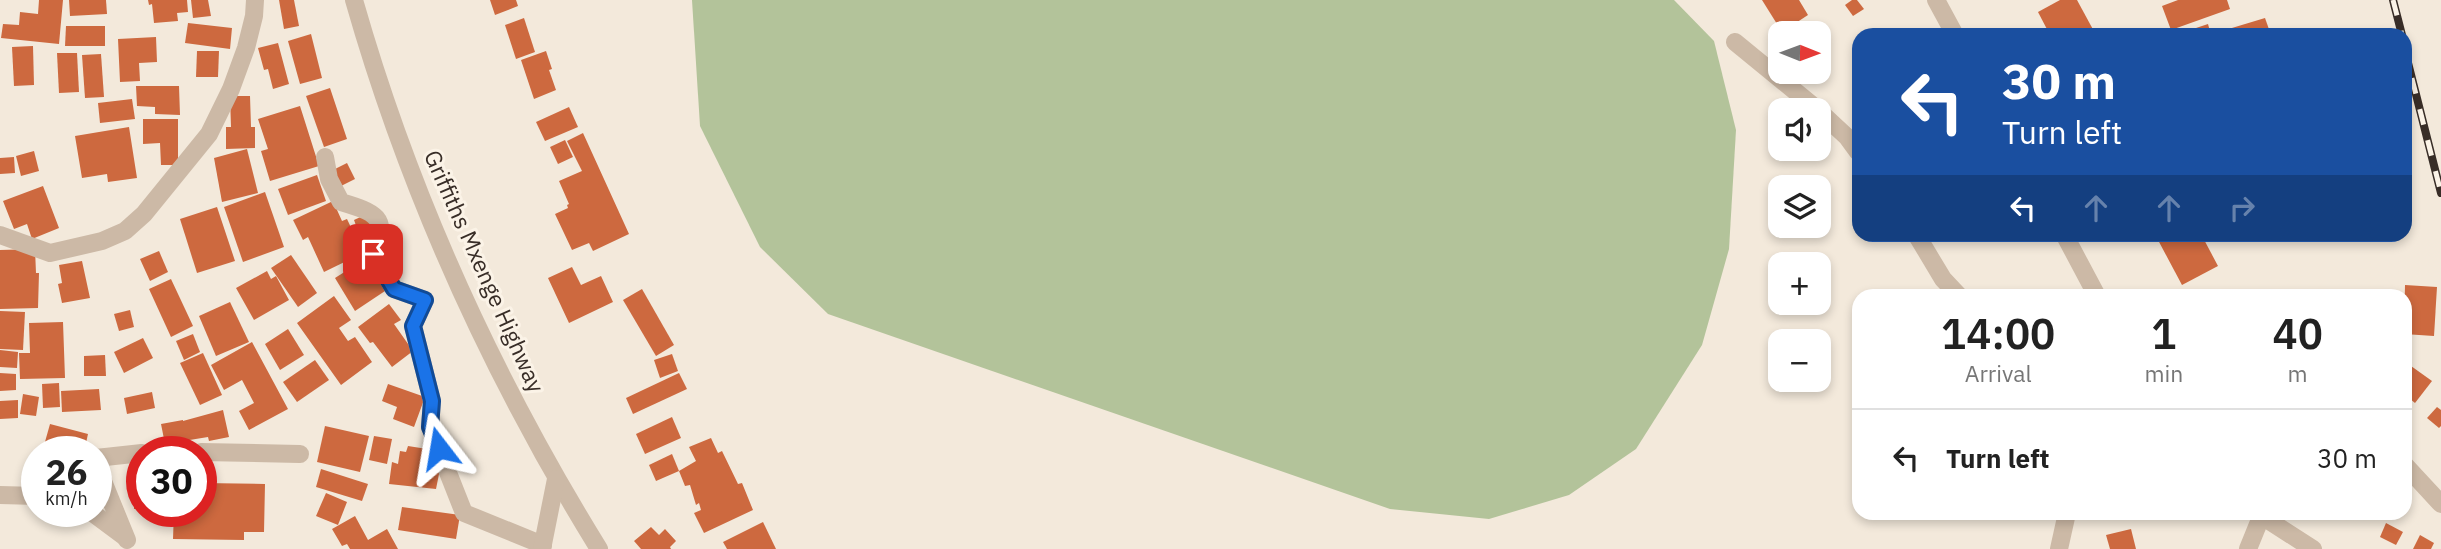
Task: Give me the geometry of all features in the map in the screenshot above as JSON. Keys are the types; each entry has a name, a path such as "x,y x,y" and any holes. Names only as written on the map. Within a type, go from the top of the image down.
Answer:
{"street":[{"path":"0,235 50,253 113,236 125,231 144,214 209,134 231,89 246,48 255,0"},
{"name":"Griffiths Mxenge Highway","path":"354,0 421,200 496,363 556,479 599,549"},
{"path":"1936,0 1951,28"},
{"path":"1735,42 1803,98"},
{"path":"1831,122 1852,144"},
{"path":"325,157 329,179 341,202 371,211 380,222 380,239 373,254 394,289 425,300 413,326 432,401 430,427 464,513 543,547 556,479"},
{"path":"1921,242 1942,279 1952,289"},
{"path":"2068,242 2093,289"},
{"path":"217,452 300,454"},
{"path":"2412,473 2441,504"},
{"path":"0,495 21,496"},
{"path":"112,502 130,545"},
{"path":"2059,549 2065,520"},
{"path":"2248,549 2257,520"},
{"path":"2267,520 2313,549"},
{"path":"109,527 130,545"}],"green space":[{"path":"692,0 1674,0 1714,41 1736,130 1729,249 1702,345 1636,449 1569,495 1489,519 1390,509 828,314 760,247 700,126"}],"building":[{"path":"39,0 63,0 59,44 1,38 3,24 19,25 20,12 38,14"},
{"path":"69,0 106,0 107,14 70,16"},
{"path":"148,0 187,0 188,12 177,13 178,21 154,23 152,4 149,5"},
{"path":"191,0 208,0 211,16 193,18"},
{"path":"279,0 294,0 299,26 284,29"},
{"path":"490,0 516,0 518,6 495,15"},
{"path":"1762,0 1799,0 1808,15 1799,21 1775,21"},
{"path":"1857,0 1864,9 1853,16 1845,5"},
{"path":"2060,0 2077,0 2092,28 2046,28 2038,12"},
{"path":"2178,0 2227,0 2230,9 2170,28 2162,6"},
{"path":"524,18 535,52 516,59 505,25"},
{"path":"2265,18 2269,28 2232,28"},
{"path":"188,23 232,28 230,49 185,43"},
{"path":"66,26 105,26 105,46 65,46"},
{"path":"311,34 322,78 300,84 288,41"},
{"path":"156,37 157,62 139,63 140,81 120,82 118,39"},
{"path":"278,43 289,84 273,89 268,69 264,70 258,48"},
{"path":"33,46 34,85 14,86 12,47"},
{"path":"197,51 219,51 218,77 196,77"},
{"path":"546,51 556,90 534,99 521,60"},
{"path":"57,53 77,53 79,92 59,93"},
{"path":"101,54 104,97 85,98 82,55"},
{"path":"136,86 179,86 180,115 155,114 155,107 137,106"},
{"path":"330,88 347,139 324,147 306,96"},
{"path":"230,96 250,96 255,148 226,149 226,127 231,127"},
{"path":"132,99 135,119 100,123 98,103"},
{"path":"300,106 319,166 270,181 261,151 268,149 258,119"},
{"path":"569,107 578,127 545,141 536,122"},
{"path":"143,119 178,119 178,165 161,165 160,143 143,144"},
{"path":"129,127 137,178 108,182 107,174 82,178 75,136"},
{"path":"583,133 629,234 593,251 589,243 572,250 555,214 568,208 569,204 559,181 582,171 567,141"},
{"path":"565,140 573,157 558,164 550,147"},
{"path":"247,149 258,193 222,202 214,158"},
{"path":"34,151 39,171 21,176 16,156"},
{"path":"14,157 15,173 0,174 0,158"},
{"path":"347,163 355,179 339,187 331,171"},
{"path":"317,175 326,201 288,215 278,189"},
{"path":"43,186 59,228 32,239 27,224 14,229 3,201"},
{"path":"265,192 284,247 243,262 224,207"},
{"path":"333,201 342,221 347,219 363,253 324,272 308,237 303,240 293,220"},
{"path":"217,207 235,261 197,273 180,219"},
{"path":"369,213 378,235 362,242 354,220"},
{"path":"2159,242 2205,242 2218,266 2182,285"},
{"path":"35,249 36,273 39,273 38,308 0,309 0,250"},
{"path":"159,251 168,272 150,281 140,259"},
{"path":"291,255 317,293 298,307 271,268"},
{"path":"368,257 388,289 355,311 335,278"},
{"path":"82,261 90,298 62,303 58,284 62,283 59,265"},
{"path":"572,267 581,285 601,276 613,302 569,323 548,278"},
{"path":"267,271 271,279 276,276 289,300 254,320 236,288"},
{"path":"171,279 193,326 171,337 149,289"},
{"path":"2405,285 2437,287 2434,336 2412,335 2412,289 2405,289"},
{"path":"642,289 674,345 656,356 623,300"},
{"path":"334,296 351,320 339,328 348,341 355,337 372,362 341,385 297,323"},
{"path":"230,302 249,342 216,356 199,316"},
{"path":"389,304 401,320 394,324 413,351 392,367 358,327"},
{"path":"130,310 134,327 119,331 114,314"},
{"path":"0,311 25,312 23,350 0,349"},
{"path":"63,322 65,378 20,379 19,353 30,353 29,323"},
{"path":"288,329 304,355 280,370 265,344"},
{"path":"193,334 200,352 184,360 176,341"},
{"path":"143,338 153,358 124,373 114,352"},
{"path":"252,342 288,409 249,430 239,411 254,403 242,380 224,390 211,365"},
{"path":"0,350 18,352 17,368 0,367"},
{"path":"203,353 222,395 200,405 180,363"},
{"path":"672,354 678,371 660,378 654,360"},
{"path":"105,355 106,376 84,376 84,356"},
{"path":"315,360 329,380 297,402 283,382"},
{"path":"2412,367 2432,381 2415,403 2412,401"},
{"path":"0,373 16,374 16,390 0,391"},
{"path":"679,373 687,389 633,414 626,398"},
{"path":"59,383 60,407 43,408 42,384"},
{"path":"388,384 425,397 414,427 393,419 397,407 382,401"},
{"path":"99,389 101,410 62,412 61,391"},
{"path":"152,392 155,408 127,414 124,398"},
{"path":"23,394 39,397 36,416 20,414"},
{"path":"18,400 18,418 0,419 0,401"},
{"path":"2437,407 2441,410 2439,428 2427,418"},
{"path":"223,410 229,437 217,439 217,436 163,436 161,424"},
{"path":"672,417 681,438 645,454 636,434"},
{"path":"50,424 88,434 88,436 47,436"},
{"path":"325,426 369,436 360,472 317,462"},
{"path":"374,436 392,439 387,464 369,460"},
{"path":"711,438 718,453 722,451 738,484 742,483 753,510 704,533 694,513 701,510 699,503 696,505 690,485 685,486 679,471 696,461 689,447"},
{"path":"408,446 427,449 425,458 436,460 434,468 440,469 436,489 389,484 392,462 398,464 400,451 406,452"},
{"path":"672,454 679,471 656,481 649,465"},
{"path":"321,469 368,484 362,501 316,487"},
{"path":"217,483 265,484 264,532 244,532 244,540 173,539 173,527 217,527"},
{"path":"326,493 347,502 338,525 316,516"},
{"path":"402,507 460,515 456,539 398,530"},
{"path":"355,516 368,540 387,529 398,549 350,549 347,544 342,546 332,529"},
{"path":"763,522 776,549 727,549 723,542"},
{"path":"2386,523 2403,532 2396,545 2380,537"},
{"path":"651,527 659,535 665,529 676,541 671,549 641,549 634,541"},
{"path":"2131,529 2136,549 2110,549 2106,535"},
{"path":"2420,535 2434,543 2431,549 2413,549"}],"railway":[{"path":"2393,0 2400,28"},
{"path":"2412,79 2441,193"}],"route":[{"path":"373,254 394,289 425,300 413,326 432,401 430,427 439,448"}]}
